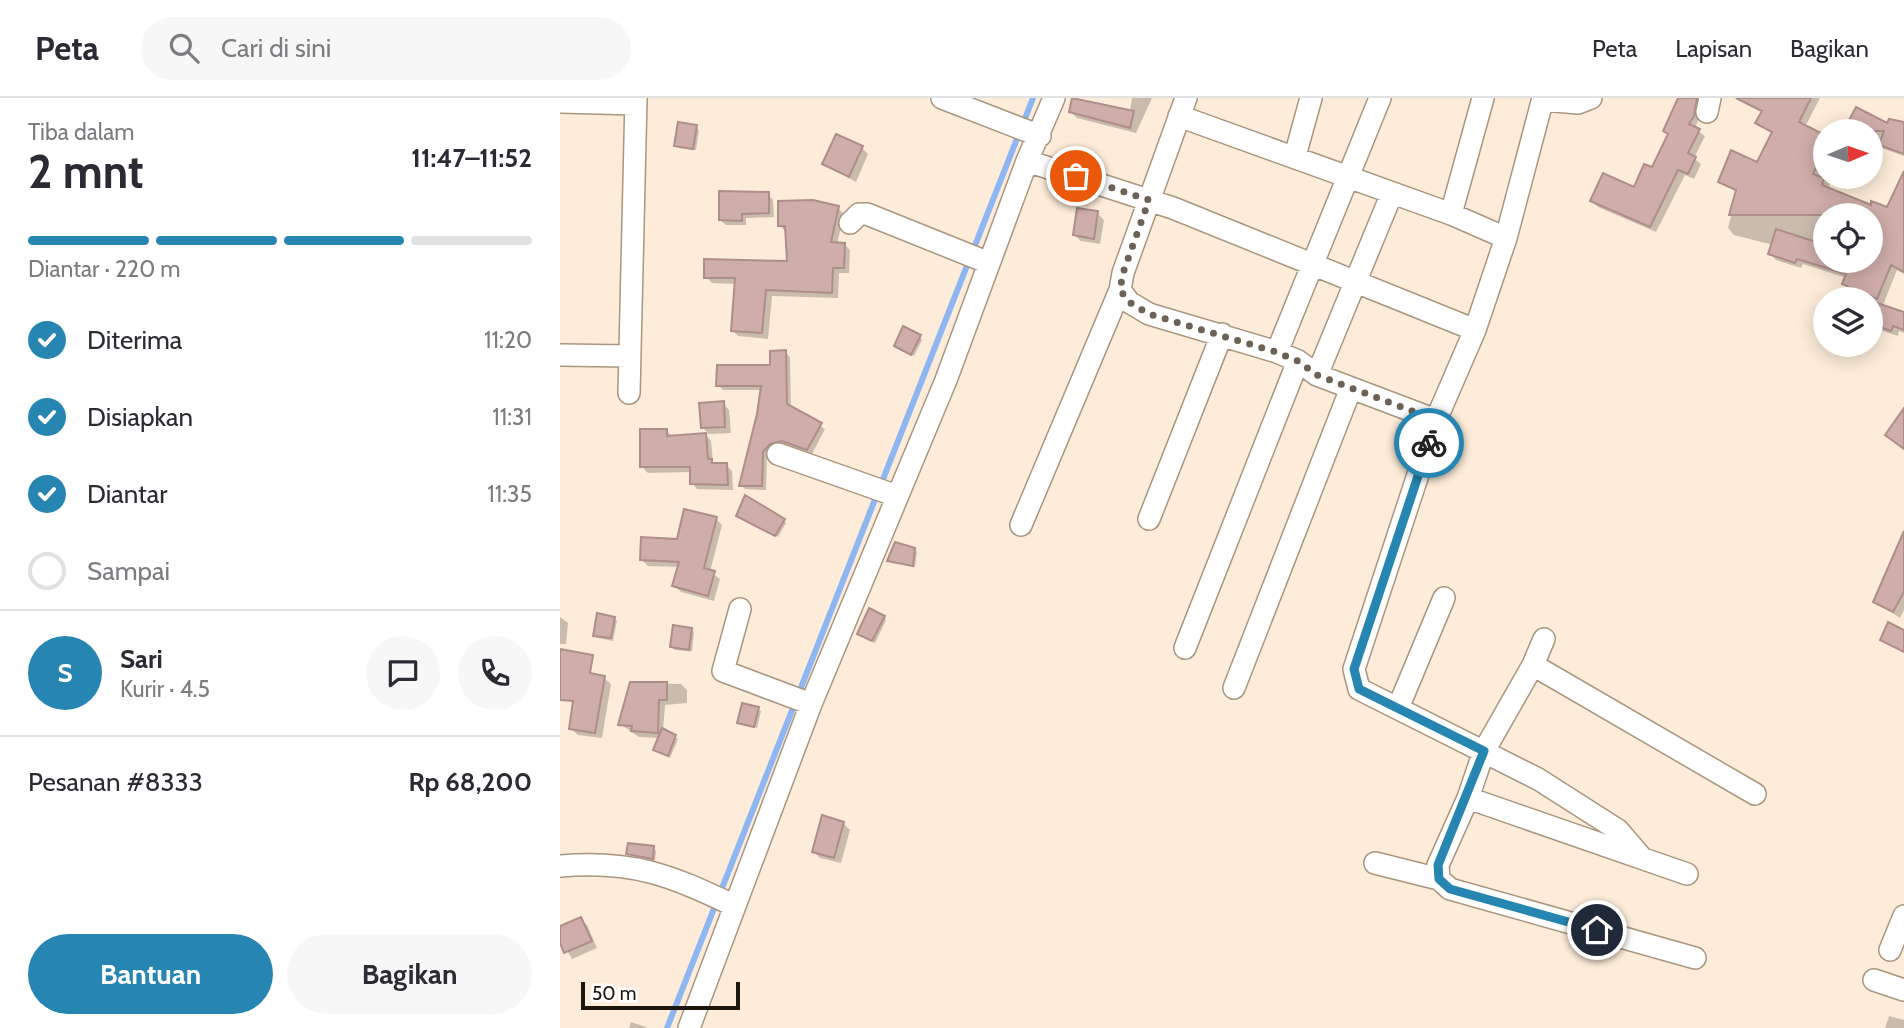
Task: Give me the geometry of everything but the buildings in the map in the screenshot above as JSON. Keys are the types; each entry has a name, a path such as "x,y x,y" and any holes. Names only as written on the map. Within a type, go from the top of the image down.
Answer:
{"street":[{"path":"942,98 1035,134"},
{"path":"689,1028 729,903 884,491 946,380 974,257 1027,160 1035,134 1054,98"},
{"path":"1295,156 1311,98"},
{"path":"1276,352 1350,178 1380,98"},
{"path":"1451,214 1483,98"},
{"path":"1591,98 1578,103 1543,99 1506,238 1475,330 1436,420 1354,669 1359,689 1538,779 1618,830 1642,858"},
{"path":"560,102 636,101 629,393"},
{"path":"1021,525 1120,290 1123,273 1183,107 1295,156 1451,214 1506,238"},
{"path":"1027,160 1149,200 1312,262 1475,330"},
{"path":"1317,375 1392,193"},
{"path":"850,223 859,214 867,214 974,257"},
{"path":"1120,290 1129,302 1149,314 1276,352 1298,361 1317,375 1436,420"},
{"path":"1149,519 1222,334"},
{"path":"560,355 630,356"},
{"path":"1185,648 1298,361"},
{"path":"1234,688 1351,388"},
{"path":"778,454 884,491"},
{"path":"1398,708 1444,598"},
{"path":"740,609 723,671 805,702"},
{"path":"1439,879 1438,865 1468,798 1484,751 1534,665 1544,639"},
{"path":"1534,665 1755,794"},
{"path":"1468,798 1687,874"},
{"path":"560,866 599,863 629,865 695,887 729,903"},
{"path":"1375,863 1439,879 1450,889 1695,958"},
{"path":"1890,950 1904,916"},
{"path":"1874,980 1904,990"}],"waterway":[{"path":"667,1028 1033,98"}],"way so far":[{"path":"1076,176 1149,200 1123,273 1120,290 1129,302 1149,314 1276,352 1298,361 1317,375 1436,420 1429,443"}],"route":[{"path":"1429,443 1354,669 1355,680 1359,689 1484,751 1468,798 1438,865 1439,879 1450,889 1597,930"}]}
